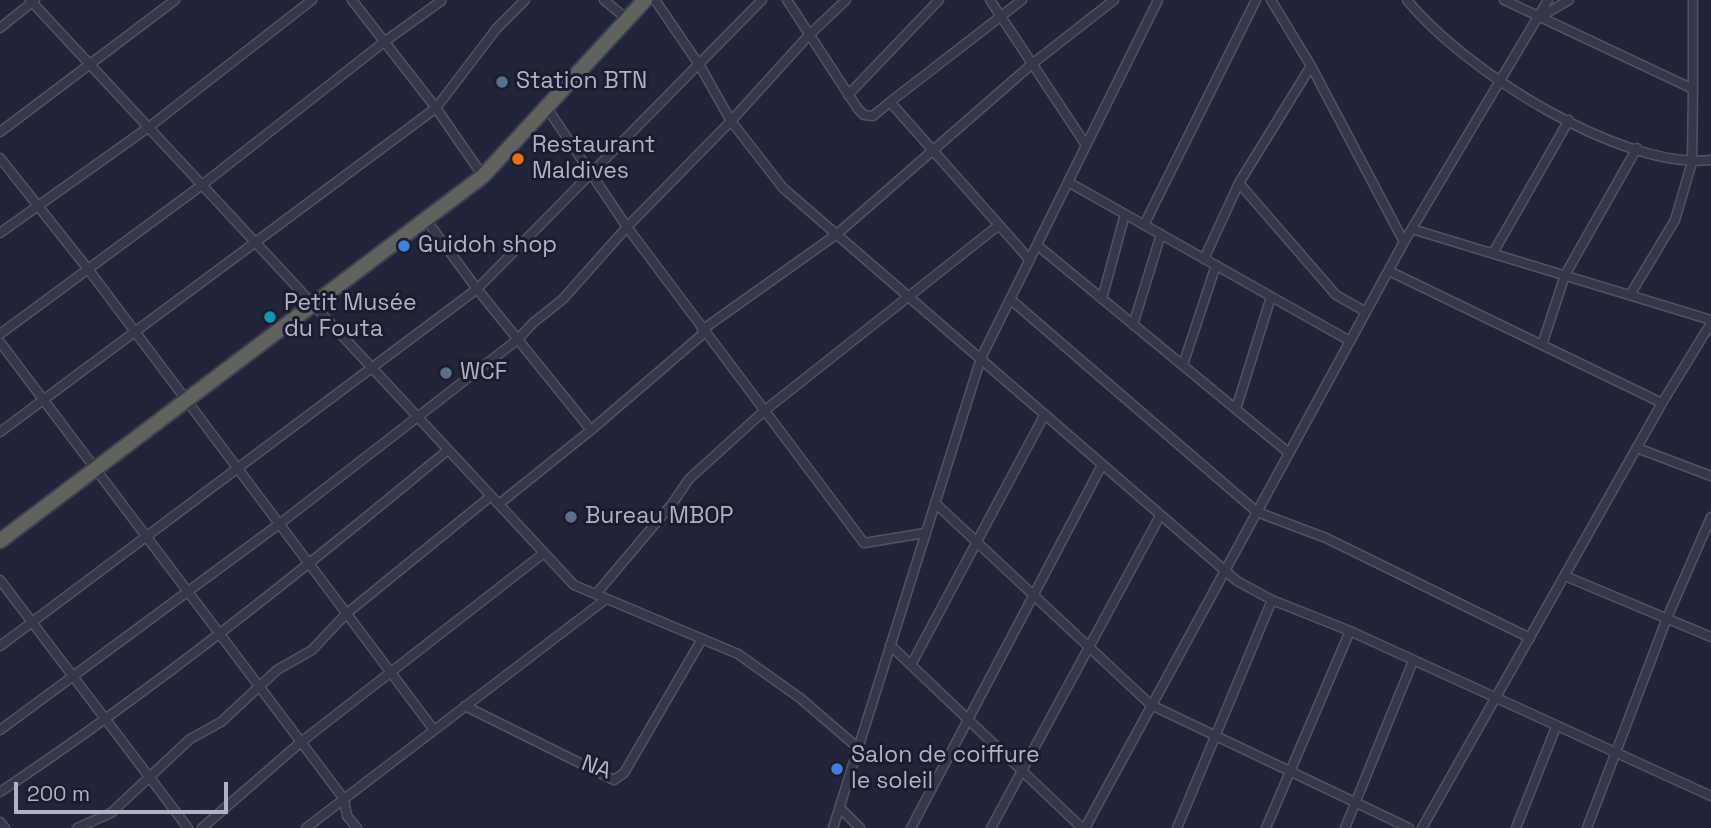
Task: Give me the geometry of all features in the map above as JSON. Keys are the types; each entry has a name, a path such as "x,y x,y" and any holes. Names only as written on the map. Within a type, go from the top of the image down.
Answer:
{"highway":[{"path":"0,541 427,221 483,176 645,0"}],"street":[{"path":"0,132 175,0"},
{"path":"0,233 37,204 149,127 312,0"},
{"path":"352,0 436,108 483,176"},
{"path":"0,432 436,108 497,28 525,0"},
{"path":"604,0 627,19"},
{"path":"655,0 699,66 731,121 783,188 1224,572 1272,600 1350,631 1495,700 1711,796"},
{"path":"0,646 477,289 762,0"},
{"path":"787,0 848,95 864,115 873,116 1022,0"},
{"path":"0,730 278,525 517,340 562,299 626,227 731,121 809,35 846,0"},
{"path":"848,95 939,0"},
{"path":"990,0 1087,145"},
{"path":"499,504 591,430 703,332 837,234 1032,64 1114,0"},
{"path":"833,828 981,358 1158,0"},
{"path":"1144,225 1256,0"},
{"path":"1271,0 1311,66 1404,242"},
{"path":"1407,0 1423,19 1463,55 1597,137 1692,162 1711,160"},
{"path":"1504,0 1693,89"},
{"path":"890,645 1084,828 1404,242 1548,0"},
{"path":"1539,17 1569,0"},
{"path":"1630,295 1675,220 1692,162 1693,0"},
{"path":"0,29 33,1 574,585 738,654 800,698 858,747"},
{"path":"0,334 202,185 383,42 442,1"},
{"path":"1204,259 1239,183 1311,66"},
{"path":"890,102 1030,260"},
{"path":"547,108 593,173 626,227 864,543 925,533"},
{"path":"1493,253 1569,121"},
{"path":"1542,345 1565,275 1637,148"},
{"path":"0,158 88,269 434,730"},
{"path":"1068,182 1350,341"},
{"path":"1239,183 1336,295 1366,312"},
{"path":"1102,299 1125,214"},
{"path":"427,221 517,340 591,430"},
{"path":"596,594 673,504 689,479 764,411 999,225"},
{"path":"1412,229 1711,321 1422,828"},
{"path":"1133,325 1161,234"},
{"path":"1037,246 1289,453"},
{"path":"1183,365 1216,265"},
{"path":"1389,271 1662,403"},
{"path":"1236,409 1271,297"},
{"path":"1010,299 1257,512 1325,538 1530,638"},
{"path":"0,342 344,799 347,816 357,828"},
{"path":"911,665 1045,414"},
{"path":"1637,448 1711,476"},
{"path":"0,792 107,720 220,634 309,566 449,450"},
{"path":"911,828 1102,465"},
{"path":"77,828 111,813 190,739 221,722 258,685 312,650 346,614 491,496"},
{"path":"935,503 1152,705 1409,828"},
{"path":"991,828 1160,516"},
{"path":"1587,828 1667,618 1711,517"},
{"path":"202,828 301,742 544,553"},
{"path":"1565,576 1711,637"},
{"path":"0,580 188,828"},
{"path":"306,828 606,599"},
{"path":"1177,828 1272,600"},
{"path":"1266,828 1350,631"},
{"name":"NA","path":"466,706 614,780 624,773 702,646 702,639"},
{"path":"1345,828 1413,661"},
{"path":"1516,828 1556,727"},
{"path":"840,808 860,828"},
{"path":"0,822 5,828"}],"place":[{"name":"Station BTN","path":"502,82"},
{"name":"Restaurant Maldives","path":"518,159"},
{"name":"Guidoh shop","path":"404,246"},
{"name":"Petit Musée du Fouta","path":"270,317"},
{"name":"WCF","path":"446,373"},
{"name":"Bureau MBOP","path":"571,517"},
{"name":"Salon de coiffure le soleil","path":"837,769"}]}
